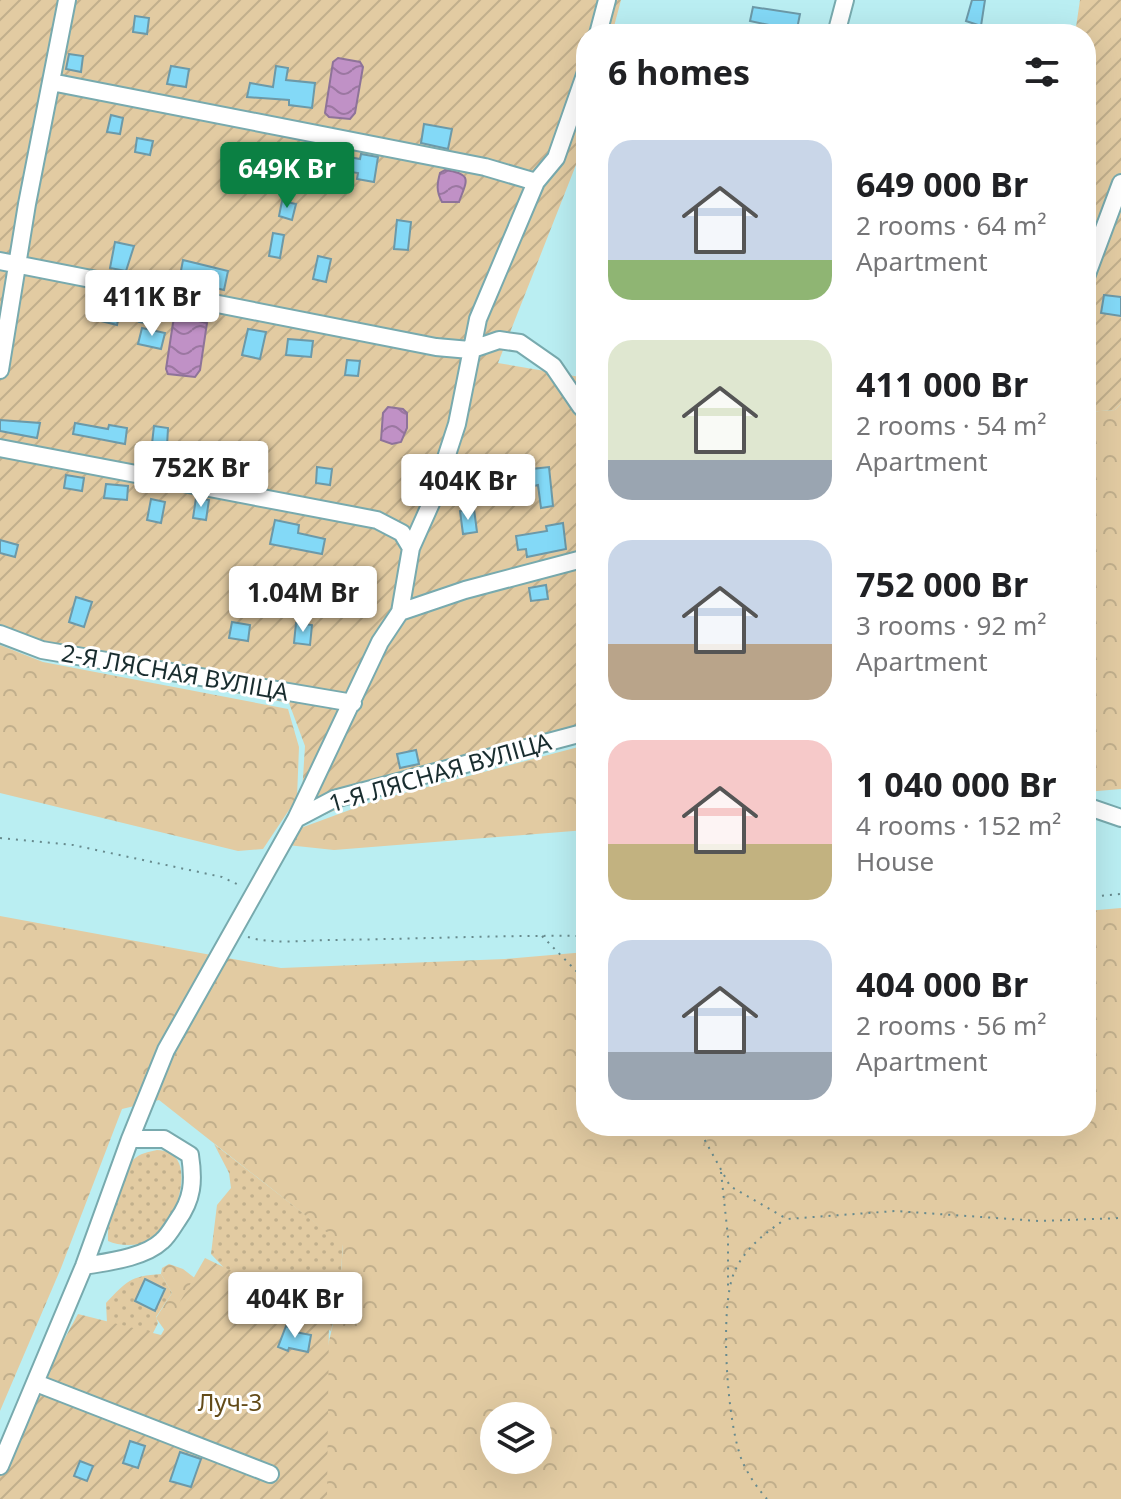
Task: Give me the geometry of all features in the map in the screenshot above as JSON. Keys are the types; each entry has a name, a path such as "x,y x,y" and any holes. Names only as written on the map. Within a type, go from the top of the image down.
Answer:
{"street":[{"path":"0,370 67,0"},
{"path":"601,24 607,0"},
{"path":"843,6 853,0"},
{"path":"51,82 485,167 536,182"},
{"path":"0,1466 84,1266 166,1050 296,819 380,642 400,612 411,548 432,501 457,424 478,319 536,182 556,158 576,101"},
{"path":"1096,250 1121,183"},
{"path":"0,261 436,347 470,350 499,340 520,343 553,366 576,400"},
{"path":"0,448 377,520 402,533 411,548"},
{"path":"400,612 465,590 576,561"},
{"name":"2-Я ЛЯСНАЯ ВУЛІЦА","path":"0,634 42,650 353,703"},
{"name":"1-Я ЛЯСНАЯ ВУЛІЦА","path":"296,819 334,799 576,735"},
{"path":"318,770 334,799"},
{"path":"1096,809 1121,818"},
{"path":"84,1266 145,1251 162,1242 185,1210 191,1194 194,1179 190,1155 164,1139 130,1139"},
{"path":"36,1383 270,1474"}],"path":[{"path":"0,838 73,845 222,877 253,891"},
{"path":"1096,896 1121,894"},
{"path":"232,931 257,940 576,936"},
{"path":"541,935 576,971"},
{"path":"703,1136 730,1186 787,1219"},
{"path":"721,1169 728,1237 725,1314 728,1366 738,1446 753,1480 767,1499"},
{"path":"728,1291 745,1253 760,1236 787,1219 895,1211 1039,1221 1121,1218"}],"green space":[{"path":"0,0 621,0 615,24 576,24 576,165 498,363 576,376 576,742 362,799 300,825 305,746 289,703 44,658 0,641"},
{"path":"1080,0 1121,0 1121,404 1115,410 1096,411 1096,24 1076,24"},
{"path":"1121,404 1121,789 1096,791 1096,411 1115,410"},
{"path":"0,645 43,662 288,709 299,747 297,798 263,849 238,851 0,793"},
{"path":"576,748 576,831 334,850 287,845 298,829 374,801"},
{"path":"1121,908 1121,1499 310,1499 321,1376 339,1298 343,1245 159,1100 122,1109 61,1268 0,1411 0,916 281,968 505,959 576,953 576,1136 1096,1136 1096,910"},
{"path":"214,1144 343,1244 339,1298 331,1331 227,1271 211,1254 217,1205 231,1188 229,1173"},
{"path":"157,1150 169,1153 181,1169 176,1207 166,1228 155,1238 140,1244 123,1245 108,1241 114,1199 123,1177 138,1156"},
{"name":"Луч-3","path":"205,1258 329,1318 327,1499 0,1499 0,1457 78,1314 161,1335"},
{"path":"169,1264 183,1269 196,1279 171,1339 156,1318 172,1293 161,1274 162,1268"},
{"path":"161,1274 172,1293 156,1317 158,1323 151,1337 107,1323 106,1303 119,1289 136,1278"}],"water":[{"path":"338,58 360,62 363,67 355,113 350,119 329,117 325,113 333,62"},
{"path":"445,170 466,179 459,202 442,202 440,198 438,181 440,173"},
{"path":"175,318 207,323 200,370 195,377 168,374 166,369 173,323"},
{"path":"388,407 403,409 407,413 407,428 401,442 392,444 381,440 383,413"}],"building":[{"path":"972,0 985,0 981,24 966,21"},
{"path":"753,7 800,14 798,24 750,21"},
{"path":"135,16 149,18 147,34 133,32"},
{"path":"69,54 83,56 81,72 66,69"},
{"path":"171,66 189,69 186,87 167,84"},
{"path":"276,66 288,68 286,80 315,83 312,108 289,105 289,100 247,97 250,83 273,87"},
{"path":"111,115 123,118 120,134 107,132"},
{"path":"424,124 452,129 448,149 421,143"},
{"path":"137,138 153,141 150,155 135,152"},
{"path":"279,145 292,147 288,168 276,166"},
{"path":"327,153 360,159 361,154 378,157 374,182 357,179 358,173 325,168"},
{"path":"282,201 296,204 292,220 279,216"},
{"path":"397,220 411,222 408,250 394,249"},
{"path":"273,233 284,235 280,258 269,256"},
{"path":"115,242 134,246 126,271 110,268"},
{"path":"318,256 331,259 326,282 313,279"},
{"path":"183,260 228,271 224,290 211,287 212,282 180,276"},
{"path":"1104,295 1121,297 1121,316 1101,313"},
{"path":"97,301 121,306 117,325 93,319"},
{"path":"142,304 155,306 151,324 139,322"},
{"path":"142,328 165,333 161,349 138,344"},
{"path":"248,329 266,332 260,359 242,355"},
{"path":"288,339 313,341 311,357 286,355"},
{"path":"347,360 360,361 358,376 345,375"},
{"path":"0,420 40,423 37,438 0,431"},
{"path":"75,423 108,429 109,425 127,428 125,444 73,434"},
{"path":"154,426 168,428 167,446 152,444"},
{"path":"317,467 332,469 330,485 316,483"},
{"path":"549,467 553,506 541,508 532,469"},
{"path":"66,475 84,478 82,491 64,488"},
{"path":"106,484 128,486 127,500 104,498"},
{"path":"196,498 209,500 206,520 193,518"},
{"path":"151,499 165,502 161,523 147,520"},
{"path":"474,509 477,532 463,534 460,511"},
{"path":"275,520 299,525 298,533 325,539 322,554 270,544"},
{"path":"563,523 566,549 527,557 526,549 518,550 516,536 547,531 546,526"},
{"path":"0,540 18,545 15,557 0,553"},
{"path":"306,572 317,573 316,592 305,591"},
{"path":"546,585 548,599 531,601 529,588"},
{"path":"76,597 92,602 84,627 69,622"},
{"path":"232,622 250,625 248,641 229,638"},
{"path":"296,623 312,625 310,645 294,643"},
{"path":"416,750 419,764 400,768 397,754"},
{"path":"145,1279 165,1289 155,1311 135,1301"},
{"path":"286,1326 295,1332 311,1335 308,1352 278,1347"},
{"path":"130,1441 145,1446 138,1468 123,1463"},
{"path":"180,1452 201,1459 191,1487 170,1481"},
{"path":"80,1461 93,1466 87,1481 74,1476"}]}
